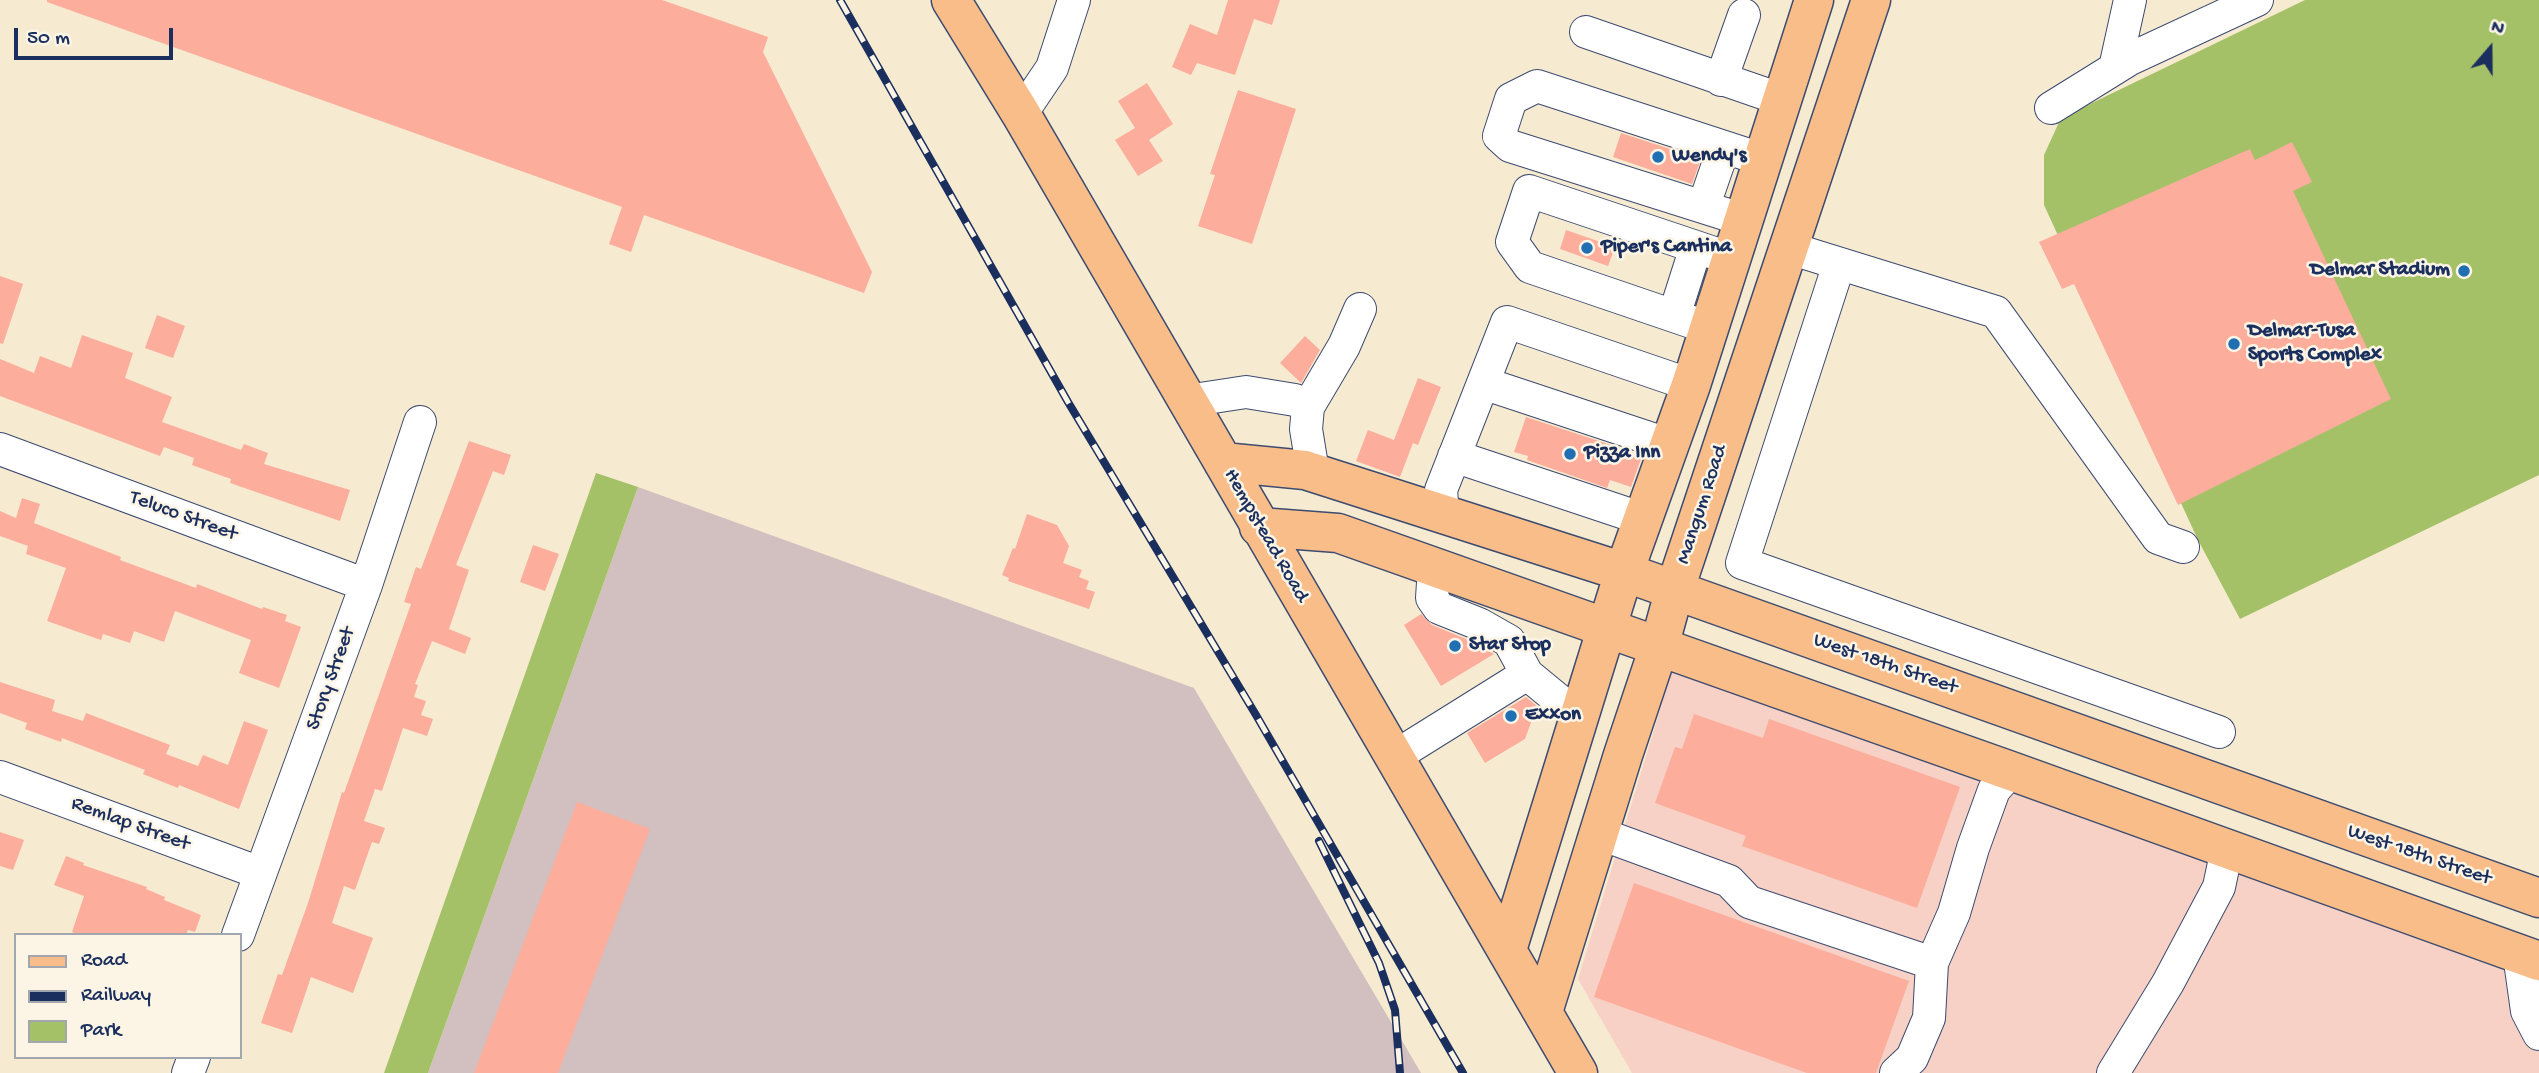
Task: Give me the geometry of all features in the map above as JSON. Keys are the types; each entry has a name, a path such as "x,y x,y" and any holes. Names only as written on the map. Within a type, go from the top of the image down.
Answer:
{"main road":[{"name":"Hempstead Road","path":"951,0 1021,114 1578,1073"},
{"path":"1507,950 1624,572 1691,386 1814,0"},
{"name":"Mangum Road","path":"1543,1012 1674,592 1871,0"},
{"path":"1738,239 1787,252"},
{"name":"West 18th Street","path":"1223,463 1312,472 1624,572 2537,897"},
{"path":"1434,567 1444,514"},
{"path":"1259,527 1338,533 2529,957 2537,897"},
{"path":"2011,771 2022,713"},
{"path":"2227,849 2245,794"}],"street":[{"path":"1021,114 1052,68 1074,0"},
{"path":"2115,68 2130,0"},
{"path":"2051,108 2130,59 2258,0"},
{"path":"1721,80 1744,15"},
{"path":"1586,32 1783,100"},
{"path":"1738,239 1704,205 1510,146 1499,136 1511,99 1537,86 1764,160"},
{"path":"1704,205 1724,147"},
{"path":"1709,328 1530,267 1512,242 1529,191 1696,247 1738,239"},
{"path":"1674,316 1696,247"},
{"path":"1787,252 1839,264 1996,312 2158,538 2183,547"},
{"path":"1839,264 1742,563 2218,732"},
{"path":"1312,472 1306,429 1307,407 1344,346 1360,309"},
{"path":"1444,514 1441,490 1507,322 1691,386"},
{"path":"1483,383 1670,445"},
{"path":"1187,401 1246,392 1295,401 1307,407"},
{"name":"Story Street","path":"239,933 366,585 420,422"},
{"name":"Teluco Street","path":"0,449 366,585"},
{"path":"1454,456 1643,519"},
{"path":"1434,567 1432,598 1439,608 1479,624 1509,641 1527,674 1561,702 1582,708"},
{"path":"2022,713 2032,666"},
{"path":"1394,757 1527,674"},
{"path":"1896,1073 1912,1058 1929,1018 1932,963 1954,913 1994,790 2011,771"},
{"name":"Remlap Street","path":"0,777 260,873"},
{"path":"1598,833 1729,881 1749,902 1932,963"},
{"path":"2113,1073 2168,983 2219,887 2227,849"},
{"path":"2529,957 2527,1011 2539,1034"}],"shaded area":[{"path":"638,487 1194,688 1421,1073 428,1073"},
{"path":"1675,661 2539,970 2539,1073 1632,1073 1578,979"}],"green space":[{"path":"2305,0 2539,0 2539,475 2240,619 2198,540 2044,205 2044,155 2061,118"},
{"path":"596,473 638,487 428,1073 384,1073"}],"building":[{"path":"47,0 662,0 768,37 763,52 872,272 864,293 644,215 631,252 609,244 622,207"},
{"path":"1228,0 1280,0 1272,25 1254,19 1235,75 1197,63 1191,75 1172,67 1190,24 1217,35"},
{"path":"1147,83 1173,124 1149,140 1163,161 1138,176 1115,140 1135,128 1118,101"},
{"path":"1238,90 1296,109 1252,244 1198,226 1215,175 1210,174"},
{"name":"Wendy's","path":"1621,133 1701,159 1692,184 1613,157"},
{"name":"Delmar-Tusa Sports Complex","path":"2292,142 2312,182 2293,191 2391,399 2178,505 2074,284 2062,289 2039,242 2250,149 2255,160"},
{"name":"Piper's Cantina","path":"1566,230 1615,247 1608,266 1560,249"},
{"path":"0,276 23,284 3,344 0,343"},
{"path":"157,315 185,326 173,358 145,348"},
{"path":"82,335 133,353 125,378 172,397 162,422 241,450 244,444 268,453 264,464 350,490 340,521 230,483 231,479 192,465 194,458 164,447 160,456 0,396 0,359 34,373 40,356 71,368"},
{"path":"1305,336 1320,350 1301,383 1280,363"},
{"path":"1418,378 1441,387 1418,445 1413,443 1400,477 1356,461 1368,430 1394,440"},
{"name":"Pizza Inn","path":"1526,417 1620,448 1619,452 1641,459 1631,487 1610,480 1607,488 1527,460 1528,456 1514,452"},
{"path":"469,441 511,455 504,475 493,471 456,565 469,570 449,629 471,638 465,654 432,641 415,684 418,685 414,697 426,701 421,715 433,719 427,736 403,728 382,791 375,789 364,821 385,828 379,844 372,842 355,890 344,886 332,923 373,938 353,993 311,977 292,1033 261,1023 308,903 342,792 344,793 411,604 404,602 416,567 421,569"},
{"path":"22,498 40,504 34,523 121,557 120,560 196,588 197,584 262,609 263,607 287,615 285,621 301,627 279,688 239,673 251,640 175,611 164,642 134,631 130,643 103,634 101,640 47,621 66,568 26,554 28,546 0,536 0,511 16,518"},
{"path":"1027,514 1057,525 1069,546 1063,563 1082,570 1079,577 1089,581 1086,589 1095,592 1089,609 1008,581 1009,578 1002,575 1013,548 1015,549"},
{"path":"533,545 559,554 545,591 520,582"},
{"name":"Star Stop","path":"1421,614 1432,625 1494,654 1441,686 1404,625"},
{"path":"0,682 55,700 52,711 83,721 86,713 170,745 166,754 198,766 203,755 228,765 244,721 268,730 239,809 143,774 145,770 62,738 61,742 25,729 27,723 0,713"},
{"name":"Exxon","path":"1526,697 1537,706 1525,739 1485,763 1467,733"},
{"path":"1694,714 1763,738 1769,719 1960,787 1917,908 1742,846 1746,836 1655,803 1675,747 1682,749"},
{"path":"577,802 650,829 558,1073 474,1073"},
{"path":"0,832 24,840 13,870 0,866"},
{"path":"66,856 84,863 83,865 147,887 146,889 165,897 164,900 201,915 195,932 75,933 72,932 84,896 54,885"},
{"path":"1634,883 1909,981 1876,1073 1807,1073 1594,997"}],"railway":[{"path":"840,0 1068,402 1256,715 1463,1073"},
{"path":"1319,841 1379,963 1395,1010 1400,1073"}],"place":[{"name":"Wendy's","path":"1658,157"},
{"name":"Piper's Cantina","path":"1587,248"},
{"name":"Delmar Stadium","path":"2464,271"},
{"name":"Delmar-Tusa Sports Complex","path":"2234,344"},
{"name":"Pizza Inn","path":"1570,454"},
{"name":"Star Stop","path":"1455,646"},
{"name":"Exxon","path":"1511,716"}]}
